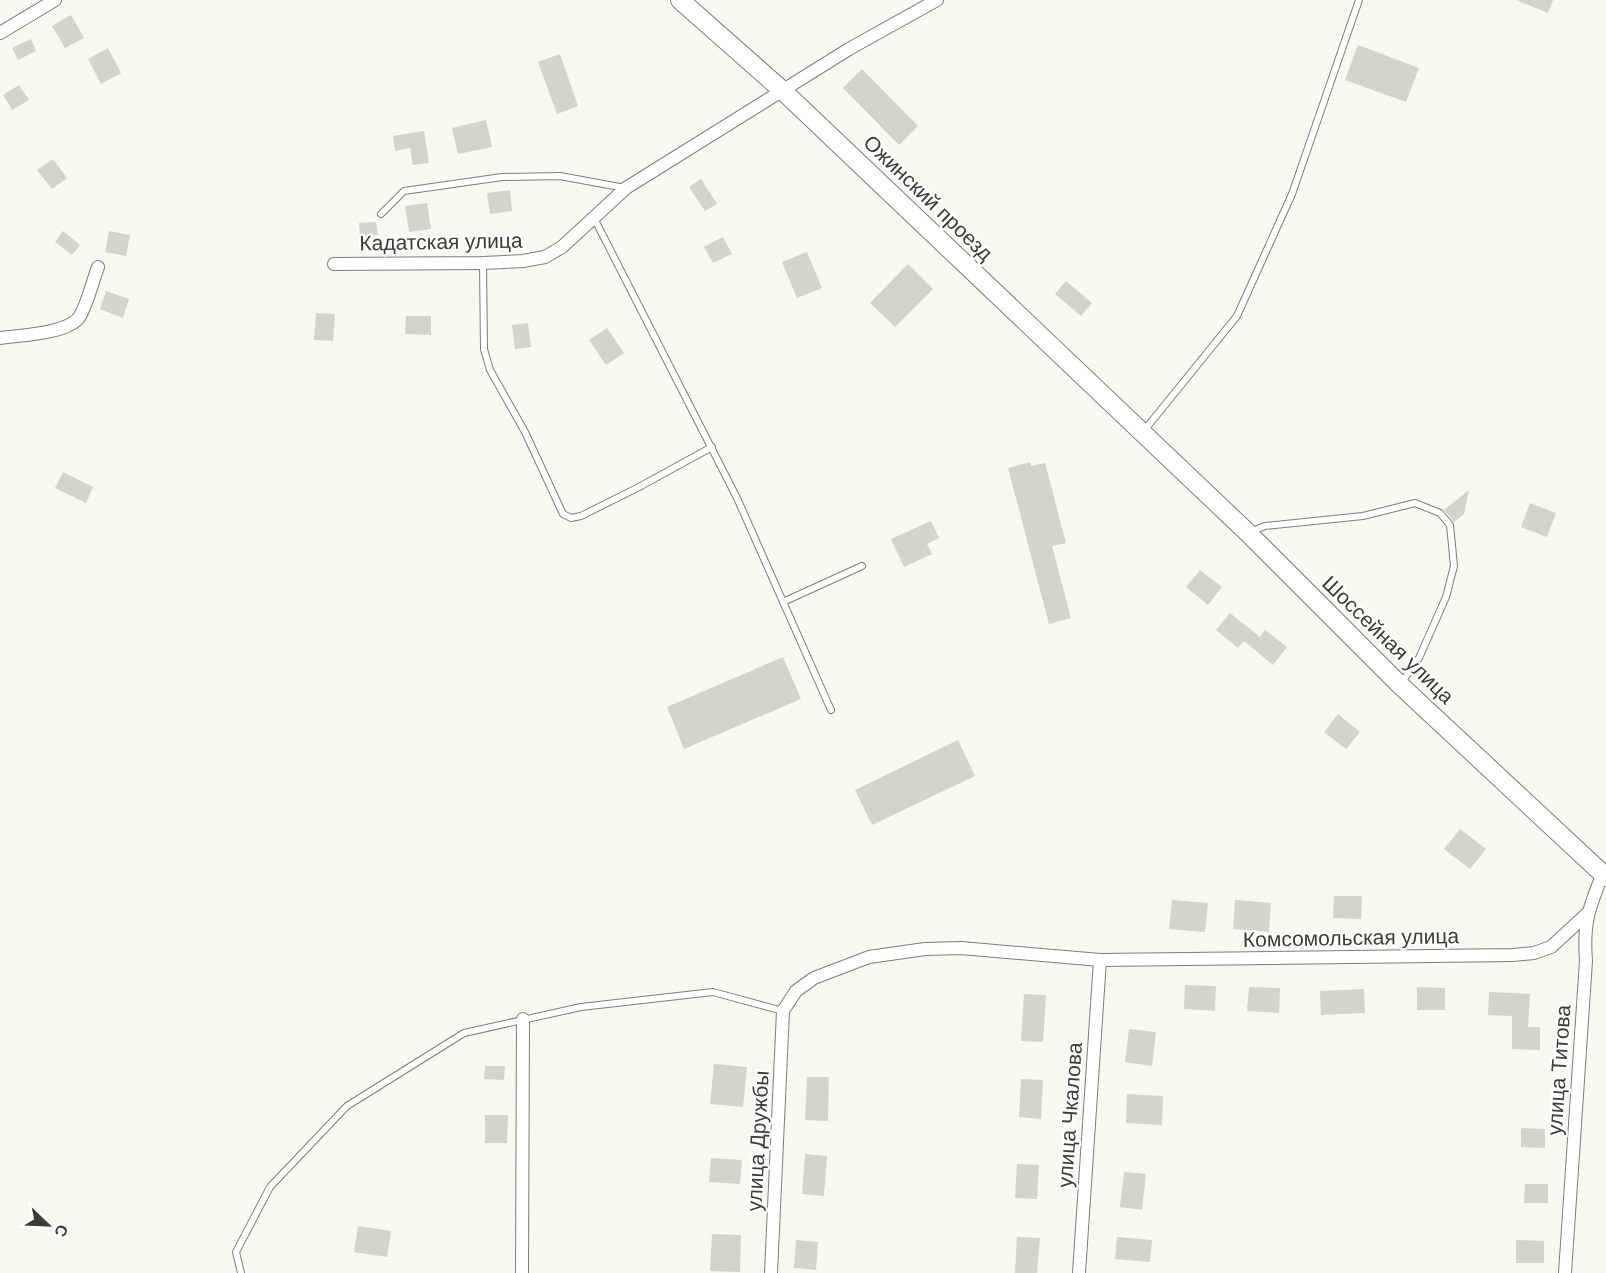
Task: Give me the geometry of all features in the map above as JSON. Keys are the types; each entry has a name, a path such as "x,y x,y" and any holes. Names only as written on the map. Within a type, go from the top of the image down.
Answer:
{"main road":[{"name":"Ожинский проезд","path":"680,0 783,91 1142,432"},
{"name":"Шоссейная улица","path":"1142,432 1248,533 1400,685 1604,874"}],"street":[{"path":"0,33 55,0"},
{"name":"Кадатская улица","path":"334,264 483,263 524,261 545,257 562,247 626,188 849,49 937,0"},
{"path":"0,339 62,328 73,323 80,315 98,267"},
{"name":"улица Титова","path":"1565,1273 1586,962 1585,938 1588,913 1604,874"},
{"name":"Комсомольская улица","path":"783,1011 796,991 814,978 869,957 925,949 961,948 1100,960 1513,955 1534,953 1551,947 1588,913"},
{"name":"улица Чкалова","path":"1079,1273 1100,960"},
{"name":"улица Дружбы","path":"771,1273 783,1011"},
{"path":"522,1273 523,1019"}],"lane":[{"path":"1142,432 1237,316 1292,194 1359,0"},
{"path":"381,214 404,191 502,177 560,176 626,188"},
{"path":"594,217 737,498 831,710"},
{"path":"483,263 484,349 490,370 525,432 563,514 571,518 581,516 712,447"},
{"path":"1248,533 1265,526 1363,516 1415,503 1440,513 1450,525 1454,566 1446,597 1423,648 1400,685"},
{"path":"783,602 862,566"},
{"path":"241,1273 236,1252 270,1187 347,1107 464,1033 581,1007 713,992 783,1011"}],"building":[{"path":"1516,0 1553,0 1548,13"},
{"path":"71,15 84,38 65,48 52,26"},
{"path":"31,39 36,51 18,60 12,48"},
{"path":"1358,45 1419,68 1406,102 1345,80"},
{"path":"108,48 121,73 101,84 88,59"},
{"path":"560,54 578,106 557,114 538,62"},
{"path":"862,69 918,126 899,145 843,88"},
{"path":"19,85 29,100 12,110 3,95"},
{"path":"486,120 492,147 458,154 452,128"},
{"path":"424,131 429,163 413,165 410,148 395,151 393,136"},
{"path":"53,159 67,178 52,189 37,170"},
{"path":"701,179 717,204 705,211 689,187"},
{"path":"510,190 512,211 490,214 487,193"},
{"path":"427,203 431,229 409,232 405,206"},
{"path":"376,222 378,235 360,237 359,223"},
{"path":"63,231 80,245 72,255 55,242"},
{"path":"109,231 130,235 126,256 105,252"},
{"path":"723,237 732,254 713,263 704,247"},
{"path":"807,252 822,288 797,298 782,262"},
{"path":"908,264 933,289 895,327 870,303"},
{"path":"1066,281 1092,303 1081,316 1055,294"},
{"path":"106,291 129,299 123,318 100,309"},
{"path":"316,313 335,314 333,341 314,340"},
{"path":"406,316 431,316 431,335 405,334"},
{"path":"528,323 531,347 515,349 512,325"},
{"path":"607,328 624,353 606,365 589,340"},
{"path":"1030,462 1031,466 1045,463 1066,543 1052,546 1071,618 1049,624 1008,468"},
{"path":"63,472 93,487 86,503 55,488"},
{"path":"1469,490 1464,514 1454,522 1444,510"},
{"path":"1530,503 1556,513 1547,537 1521,527"},
{"path":"931,521 939,538 927,544 932,554 904,567 891,539"},
{"path":"1200,570 1222,587 1208,605 1186,587"},
{"path":"1230,613 1260,637 1265,630 1287,647 1273,665 1244,641 1238,648 1216,630"},
{"path":"783,657 801,699 684,749 667,707"},
{"path":"1338,714 1360,732 1346,749 1324,732"},
{"path":"958,740 975,776 872,825 855,790"},
{"path":"1460,829 1486,849 1470,869 1444,849"},
{"path":"1334,896 1362,896 1361,919 1333,918"},
{"path":"1172,900 1208,903 1205,932 1169,929"},
{"path":"1235,900 1271,903 1269,932 1233,929"},
{"path":"1185,985 1216,986 1215,1011 1184,1009"},
{"path":"1249,987 1280,988 1279,1013 1247,1011"},
{"path":"1417,987 1445,988 1445,1010 1417,1010"},
{"path":"1364,989 1365,1013 1321,1015 1320,991"},
{"path":"1489,992 1530,994 1528,1027 1540,1027 1540,1050 1512,1049 1512,1016 1488,1015"},
{"path":"1024,994 1046,995 1043,1042 1021,1041"},
{"path":"1129,1029 1156,1032 1152,1066 1125,1062"},
{"path":"714,1064 747,1067 743,1107 710,1104"},
{"path":"485,1066 505,1066 504,1080 484,1079"},
{"path":"807,1077 829,1077 828,1121 805,1120"},
{"path":"1021,1079 1043,1080 1041,1119 1019,1117"},
{"path":"1127,1094 1163,1096 1162,1125 1126,1123"},
{"path":"485,1115 508,1115 507,1143 485,1143"},
{"path":"1521,1128 1545,1129 1545,1148 1521,1147"},
{"path":"805,1154 827,1156 824,1196 802,1194"},
{"path":"711,1158 742,1160 740,1184 709,1182"},
{"path":"1017,1164 1039,1165 1037,1199 1015,1198"},
{"path":"1124,1172 1146,1174 1142,1210 1120,1207"},
{"path":"1525,1184 1548,1184 1548,1203 1524,1203"},
{"path":"358,1226 391,1231 387,1257 354,1252"},
{"path":"712,1234 741,1235 740,1272 710,1271"},
{"path":"1017,1237 1040,1238 1037,1273 1015,1273"},
{"path":"1117,1237 1152,1240 1150,1262 1115,1259"},
{"path":"796,1240 818,1242 816,1270 794,1268"},
{"path":"1516,1240 1544,1241 1544,1263 1516,1263"}]}
